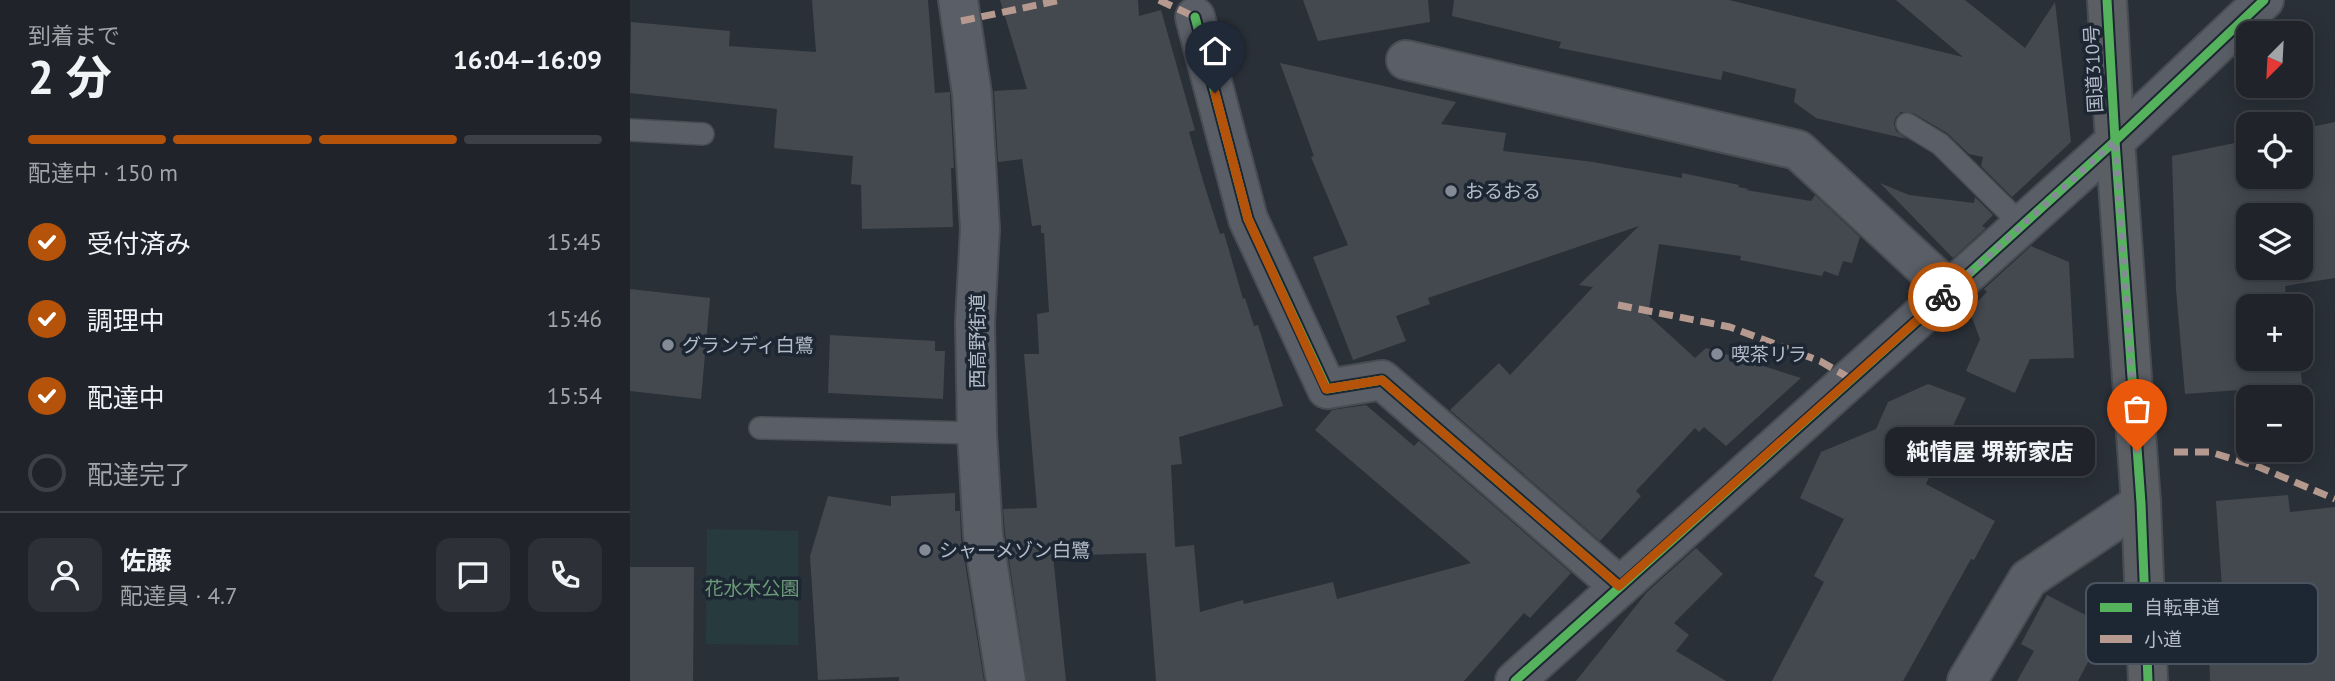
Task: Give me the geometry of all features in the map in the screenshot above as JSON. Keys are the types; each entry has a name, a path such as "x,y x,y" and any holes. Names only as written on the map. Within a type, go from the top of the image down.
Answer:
{"highway":[{"name":"国道310号","path":"2107,0 2144,583"}],"street":[{"name":"西高野街道","path":"958,0 972,94 980,229 975,322 977,433 983,535 1006,681"},
{"path":"1515,681 2115,141 2264,0"},
{"path":"1195,17 1248,219 1326,389 1382,380 1619,586"},
{"path":"1406,60 1798,150 1950,291"},
{"path":"1967,681 2028,579 2141,503"}],"lane":[{"path":"1907,124 1940,144 2022,225"},
{"path":"630,130 703,134"},
{"path":"760,428 977,433"}],"green space":[{"name":"花水木公園","path":"707,529 798,531 798,645 706,644"}],"building":[{"path":"812,0 928,0 935,93 950,92 954,168 951,168 953,227 862,229 861,185 851,184 853,156 774,148 777,109 630,93 631,22 730,31 729,46 816,52"},
{"path":"1000,0 1138,0 1139,16 1161,10 1195,130 1189,132 1204,184 1220,234 1224,233 1243,299 1245,298 1254,326 1258,325 1283,406 1179,437 1182,464 1171,465 1175,547 1194,545 1200,612 1243,600 1244,604 1333,582 1337,599 1471,563 1315,430 1332,410 1366,405 1414,446 1419,441 1571,573 1530,618 1524,613 1464,681 1156,681 1146,553 1053,556 1066,681 1027,681 1003,509 1037,508 1024,354 1039,354 1037,314 1049,312 1044,233 1041,233 1041,225 1032,226 1022,159 998,162 994,91 1027,89"},
{"path":"1303,0 1428,0 1430,22 1318,41"},
{"path":"1454,0 1729,0 1963,57 1896,0 1965,0 2025,48 2055,2 2071,142 2012,197 1981,166 1983,157 1969,154 1947,133 1913,113 1901,112 1894,123 1896,131 1907,139 1816,118 1794,102 1796,89 1723,71 1721,80 1559,48 1561,42 1452,16"},
{"path":"1280,63 1456,102 1441,124 1506,133 1503,151 1593,162 1682,178 1682,173 1749,189 1746,190 1811,201 1815,195 1860,237 1852,263 1843,261 1838,276 1824,271 1822,276 1740,260 1741,256 1659,244 1648,315 1695,358 1706,348 1801,378 1726,446 1704,427 1699,432 1695,428 1636,491 1641,496 1600,541 1450,410 1499,363 1510,375 1593,287 1579,285 1639,226 1428,298 1430,304 1396,316 1406,341 1353,360 1313,257 1348,245 1311,157 1314,156"},
{"path":"2335,122 2335,278 2285,286 2286,294 2236,294 2236,371 2301,371 2302,385 2236,385 2236,390 2185,394 2176,289 2172,156 2236,143 2236,189 2313,189 2313,127"},
{"path":"1880,183 1909,195 1974,203 1975,197 1993,215 1982,226 1986,228 1953,258"},
{"path":"2031,246 2069,262 2074,358 2030,359 2015,393 1966,371 1980,339 1969,310 1987,292 1984,289"},
{"name":"グランディ白鷺","path":"630,289 710,298 701,399 630,391"},
{"path":"830,335 935,341 935,351 945,351 943,399 828,393"},
{"path":"1928,384 1966,398 1926,484 1995,521 1903,681 1772,681 1824,582 1814,576 1844,519 1800,498 1821,452 1876,429 1888,402"},
{"path":"955,493 955,511 960,511 961,538 984,681 899,681 899,677 818,680 810,556 828,496 891,506 891,496"},
{"path":"2288,495 2290,512 2335,507 2335,681 2210,681 2210,664 2318,664 2318,583 2222,583 2216,501"},
{"path":"1696,548 1723,574 1674,623 1689,635 1676,651 1726,681 1576,681 1647,592"},
{"path":"630,567 694,567 693,681 630,681"},
{"path":"2047,595 2086,615 2087,664 2078,681 2017,681 2034,651 2021,644"}],"marked path":[{"path":"961,21 1061,0"},
{"path":"1159,0 1195,17"},
{"path":"1618,305 1730,327 1820,361 1851,379"},
{"path":"2174,452 2210,452 2259,467 2335,499"}],"cycle path":[{"path":"2107,0 2144,583"},
{"path":"1515,681 2115,141 2264,0"},
{"path":"1195,17 1248,219 1327,389 1382,380 1619,586"},
{"path":"2147,664 2148,681"}],"way so far":[{"path":"1943,297 2115,141 2137,451"}],"place":[{"name":"おるおる","path":"1451,191"},
{"name":"グランディ白鷺","path":"668,345"},
{"name":"喫茶リラ","path":"1717,354"},
{"name":"純情屋 堺新家店","path":"2137,451"},
{"name":"シャーメゾン白鷺","path":"925,550"}],"route":[{"path":"1215,93 1248,219 1326,389 1382,380 1619,586 1943,297"}]}
